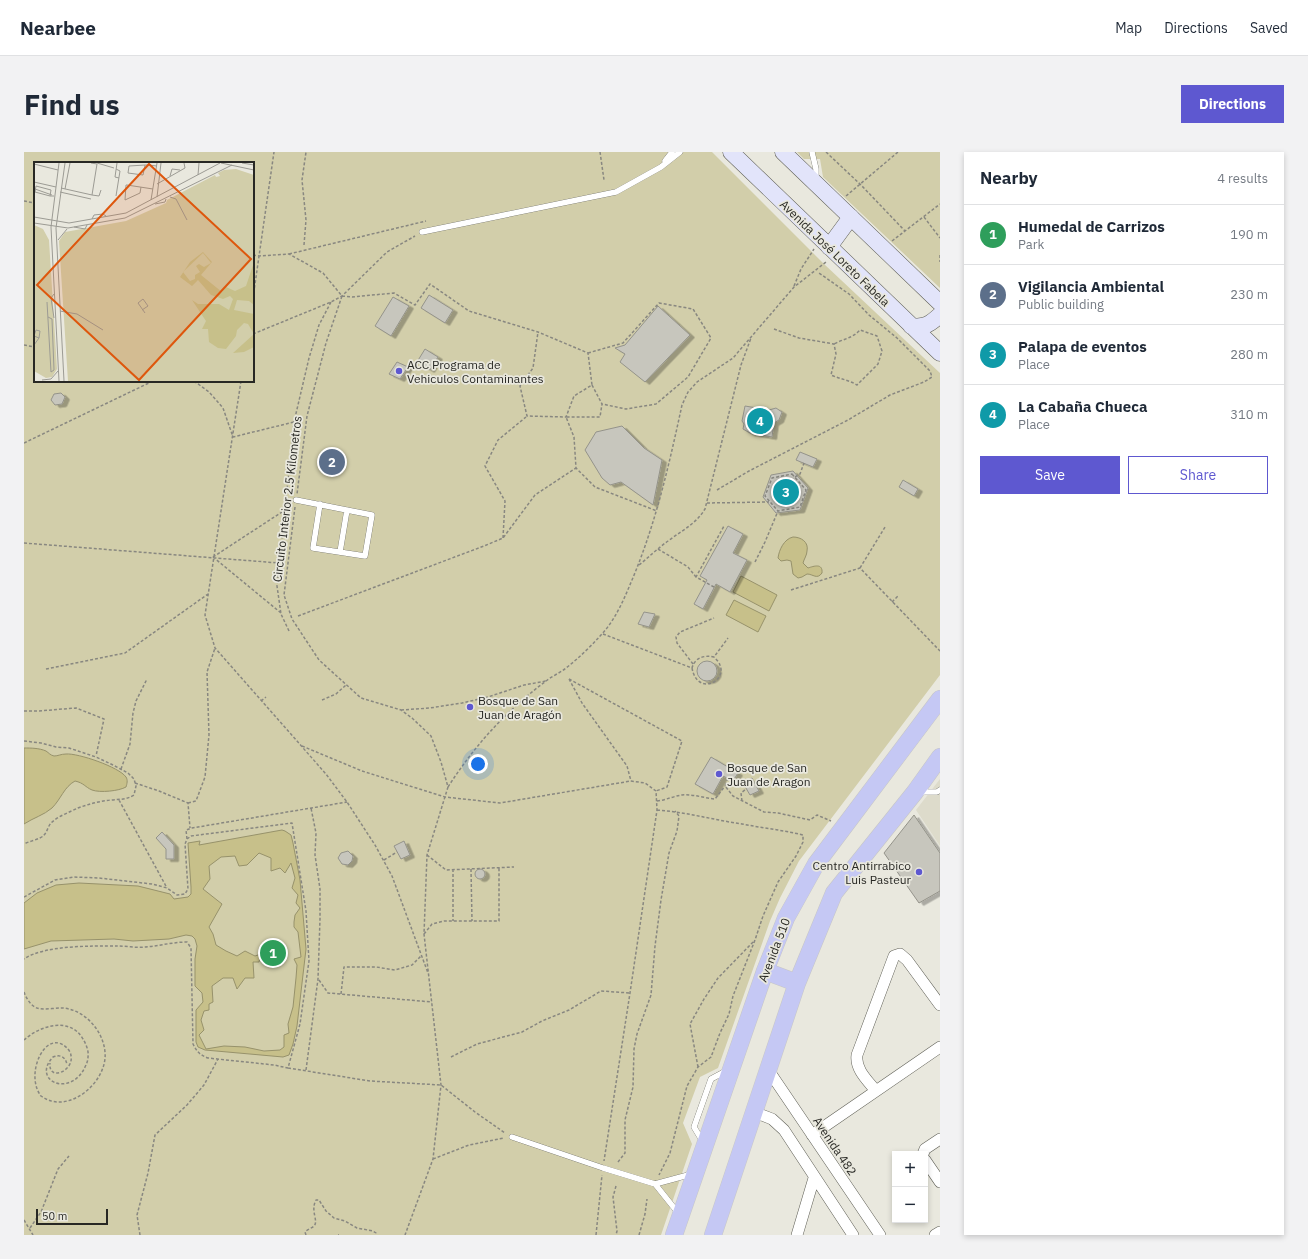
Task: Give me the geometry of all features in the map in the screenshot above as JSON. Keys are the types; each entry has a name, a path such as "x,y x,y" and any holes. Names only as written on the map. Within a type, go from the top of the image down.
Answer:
{"main road":[{"name":"Avenida José Loreto Fabela","path":"731,152 823,253 911,326 940,354"},
{"path":"783,152 940,302"},
{"path":"823,253 851,217"},
{"path":"911,326 920,327 927,325 940,315"},
{"path":"926,341 940,326"},
{"name":"Avenida 510","path":"674,1235 765,971 786,918 816,864 940,699"},
{"path":"713,1235 769,1071 797,983 834,893 915,792 940,757"},
{"path":"765,971 797,983"}],"street":[{"path":"876,1091 859,1069 856,1062 857,1055 894,956 900,954 907,960 940,1005"},
{"path":"812,1135 940,1047"},
{"name":"Avenida 482","path":"769,1071 880,1235"},
{"path":"754,1112 772,1119 784,1130 814,1178 853,1235"},
{"path":"924,1151 940,1139"},
{"path":"928,1164 940,1182"},
{"path":"797,1235 814,1178"},
{"path":"936,1235 940,1232"}],"lane":[{"path":"661,167 672,152"},
{"path":"422,232 616,192 661,167 680,152"},
{"path":"812,152 816,169 816,184"},
{"path":"296,500 320,504 372,515 365,556 313,548 320,504"},
{"path":"340,552 346,510"},
{"path":"915,792 937,792 940,790"},
{"path":"512,1137 655,1184 695,1173"},
{"path":"655,1184 680,1216"}],"path":[{"path":"254,291 274,152"},
{"path":"304,245 306,220 302,180 306,152"},
{"path":"600,152 604,180"},
{"path":"826,152 861,185 905,231"},
{"path":"837,204 898,152"},
{"path":"24,201 34,203"},
{"path":"883,248 940,204"},
{"path":"923,217 940,238"},
{"path":"254,255 289,254 426,221"},
{"path":"254,334 342,296 387,252 422,232"},
{"path":"794,287 801,269 823,253"},
{"path":"405,1235 433,1159 441,1084 424,934 427,855 448,787 462,764 495,725 546,681 566,668 602,634 622,605 638,566 662,495 682,405 688,392 697,382 733,358 823,253"},
{"path":"289,254 323,273 342,296 352,297 394,294 415,305 430,284 469,311 538,332 588,353 623,342 659,303 693,309 711,338 688,377 656,404 626,410 602,404"},
{"path":"940,255 940,262"},
{"path":"717,490 749,471 848,420 890,395 924,382 932,377 930,371 897,338 869,315 848,294 819,273"},
{"name":"Circuito Interior 2.5 Kilometros","path":"342,296 326,343 306,416 284,595 292,619 319,660 361,698 401,710 431,736 441,762 448,787"},
{"path":"290,631 282,614 277,586 294,422 309,358 319,325 331,302"},
{"path":"774,329 799,338 834,344 854,336 860,330 877,336 882,351 878,364 857,385 849,380 842,380 830,375 836,354 834,344"},
{"path":"527,416 520,386 533,368 538,332"},
{"path":"638,566 657,549 700,516 707,503 740,371 752,337"},
{"path":"24,345 34,346"},
{"path":"503,538 505,501 485,466 498,440 527,416 600,417 602,404 592,385 588,353"},
{"path":"24,444 151,382"},
{"path":"195,382 210,392 223,408 233,437"},
{"path":"241,382 205,615 215,648 302,746 347,802 375,845 392,876 429,976"},
{"path":"592,385 574,396 566,416 574,437 576,468 596,486 657,511"},
{"path":"233,437 294,422"},
{"path":"795,478 800,474 804,463"},
{"path":"298,616 503,538 535,494 576,468"},
{"path":"792,474 806,490 800,508 778,511 765,496 772,478 792,474"},
{"path":"707,503 770,502"},
{"path":"213,557 285,509"},
{"path":"755,562 766,542 778,511"},
{"path":"696,577 724,526"},
{"path":"791,590 860,568 885,527"},
{"path":"24,543 279,563"},
{"path":"657,549 688,568 696,577 714,587"},
{"path":"213,557 282,614"},
{"path":"860,568 940,650"},
{"path":"46,669 125,653 208,594"},
{"path":"892,602 898,596"},
{"path":"693,664 677,643 676,637 680,632 714,618"},
{"path":"602,634 692,668"},
{"path":"714,657 728,638"},
{"path":"135,783 188,803 196,801 206,777 209,734 207,672 215,648"},
{"path":"708,655 714,657 720,664 721,673 717,680 709,684 700,683 694,677 692,668 693,664 699,658 708,655"},
{"path":"120,769 130,744 133,713 136,701 147,679"},
{"path":"631,781 627,766 582,703 569,679 682,741 668,787 656,791"},
{"path":"401,710 430,708 462,703 488,697 524,685 546,681"},
{"path":"322,700 336,694 346,685"},
{"path":"262,700 266,697"},
{"path":"24,711 76,708 104,719 96,757"},
{"path":"24,741 41,743 56,748 69,748 96,757 120,769 134,779 136,786 134,795 128,799 92,803 64,815 51,823 45,835 24,844"},
{"path":"302,746 362,771 445,797 500,803 631,781 645,783 656,791 657,810 603,1168 596,1235"},
{"path":"657,801 668,800 681,795 715,799 725,786 728,778"},
{"path":"725,786 733,796 764,812 778,813 810,820 817,815 831,821"},
{"path":"742,800 741,793 746,789"},
{"path":"119,800 167,888"},
{"path":"24,896 56,880 74,877 99,878 152,884 167,888 177,895 186,894 188,889 185,844 187,839 186,830 347,802"},
{"path":"188,803 190,829"},
{"path":"306,1070 318,979 320,889 315,855 316,833 311,808"},
{"path":"657,810 675,811 803,835 803,842 796,856 778,882 763,916 733,996 729,1014 711,1057 698,1068 687,1086 670,1154 658,1176"},
{"path":"618,1162 625,1153 625,1120 633,1087 634,1049 637,1034 651,995 661,900 679,816 675,811"},
{"path":"187,839 191,836 292,823 306,911 309,960 300,1024 288,1068"},
{"path":"383,861 397,852"},
{"path":"427,855 446,870 514,867"},
{"path":"471,868 472,921"},
{"path":"424,934 432,924 444,921 499,921 499,868"},
{"path":"453,869 453,921"},
{"path":"698,1068 690,1024 718,978 755,940"},
{"path":"24,959 55,948 117,946 143,948 176,942 187,942 191,948 193,1044 200,1056 274,1065 370,1081 441,1084 485,1119 512,1137"},
{"path":"341,994 344,967 376,967 395,970 412,965 421,955"},
{"path":"318,979 328,993 432,1002"},
{"path":"451,1057 476,1044 522,1032 542,1021 569,1010 601,991 630,993"},
{"path":"24,992 28,1000 37,1008 63,1008 73,1010 83,1015 91,1021 98,1031 105,1052 104,1063 100,1074 95,1083 85,1093 73,1099 60,1102 48,1100 34,1089"},
{"path":"24,1040 38,1030 55,1025 65,1026 74,1030 82,1037 87,1046 88,1057 86,1066 81,1074 66,1084 52,1082 48,1077 46,1071 53,1057 61,1056 66,1059 68,1066"},
{"path":"41,1049 52,1044 60,1044 65,1046 71,1056 71,1061 64,1072 58,1073 51,1070 50,1063"},
{"path":"140,1235 137,1214 148,1173 155,1135 204,1085 218,1059"},
{"path":"433,1159 468,1144 512,1137"},
{"path":"30,1228 41,1212 58,1169 69,1156"},
{"path":"616,1186 613,1197 617,1231 616,1235"},
{"path":"639,1235 646,1214 647,1199"},
{"path":"306,1235 305,1232 314,1226 316,1222 313,1208 316,1200 319,1200 331,1216 345,1221 356,1228 373,1231 376,1235"},
{"path":"24,1220 33,1235"}],"shaded area":[{"name":"Bosque de San Juan de Aragón","path":"24,152 712,152 824,264 940,373 940,675 799,861 780,898 770,921 718,1068 700,1077 683,1123 692,1144 661,1235 24,1235"},
{"path":"797,152 940,152 940,288 823,177 820,159 804,159"},
{"path":"793,537 799,538 806,543 807,552 803,563 808,568 820,566 822,573 820,575 817,576 807,574 798,578 793,574 791,561 781,561 778,558 782,545"},
{"path":"741,576 777,595 769,611 733,592"},
{"path":"734,600 766,616 758,632 726,615"},
{"path":"24,748 41,749 54,756 72,754 98,761 122,773 127,779 126,787 119,790 95,791 75,781 68,786 52,808 46,813 24,824"},
{"path":"940,779 940,846 916,810"},
{"path":"282,830 291,835 300,880 306,949 297,1026 289,1055 283,1057 205,1050 198,1047 196,1042 196,1010 203,1002 202,993 195,986 195,959 197,946 195,939 192,936 186,935 169,939 133,941 114,939 51,941 24,949 24,903 37,893 56,885 79,883 138,886 170,894 174,899 188,897 191,894 191,887 188,843 200,841 199,845","holes":["259,853 271,858 271,871 280,868 285,873 291,863 295,878 292,888 298,895 296,903 300,908 295,915 294,927 298,932 301,957 294,959 297,965 293,1007 288,1024 289,1033 284,1035 284,1047 280,1050 264,1051 245,1047 224,1046 206,1049 199,1035 204,1030 201,1020 204,1011 209,1010 209,1004 213,1002 212,986 223,978 233,978 237,989 245,978 254,978 253,962 259,962 261,954 255,956 245,951 237,956 216,945 209,927 222,904 203,889 210,879 209,866 221,857 235,856 239,866 247,865"]}],"building":[{"path":"429,295 453,310 445,323 421,308"},
{"path":"393,297 409,306 391,336 375,326"},
{"path":"658,306 690,335 645,382 620,362 625,354 615,348 625,345"},
{"path":"425,349 438,357 430,370 417,362"},
{"name":"ACC Programa de Vehiculos Contaminantes","path":"397,362 408,367 400,379 389,374"},
{"path":"61,393 65,397 62,404 55,405 51,400 54,394"},
{"path":"745,406 769,410 776,408 782,412 779,420 774,423 772,437 750,433 743,429 744,424 742,421"},
{"path":"622,426 644,448 662,460 653,505 621,482 610,485 602,478 585,450 596,432"},
{"path":"800,452 817,459 813,467 796,460"},
{"path":"793,471 808,488 800,510 776,513 763,497 771,475"},
{"path":"903,480 918,489 914,496 899,487"},
{"path":"728,526 743,534 733,553 747,560 730,592 716,584 703,609 694,604 707,580 700,576"},
{"path":"644,612 655,614 649,627 638,624"},
{"path":"707,661 714,664 717,671 714,678 707,681 700,678 697,671 700,664"},
{"name":"Bosque de San Juan de Aragon","path":"711,757 738,773 733,781 723,776 713,794 695,784"},
{"path":"752,778 759,791 750,795 743,783"},
{"name":"Centro Antirrabico Luis Pasteur","path":"914,815 940,853 940,891 919,903 884,853"},
{"path":"162,832 174,845 174,859 166,859 166,849 156,838"},
{"path":"404,841 410,855 401,859 394,846"},
{"path":"348,851 353,856 352,861 348,865 342,864 338,858 341,853"},
{"path":"478,869 482,869 485,874 482,879 478,879 475,876 475,872"}],"place":[{"name":"ACC Programa de Vehiculos Contaminantes","path":"399,371"},
{"name":"La Cabaña Chueca","path":"760,421"},
{"name":"Vigilancia Ambiental","path":"332,462"},
{"name":"Palapa de eventos","path":"786,492"},
{"name":"Bosque de San Juan de Aragón","path":"470,707"},
{"name":"Bosque de San Juan de Aragon","path":"719,774"},
{"name":"Centro Antirrabico Luis Pasteur","path":"919,872"},
{"name":"Humedal de Carrizos","path":"273,953"}]}
